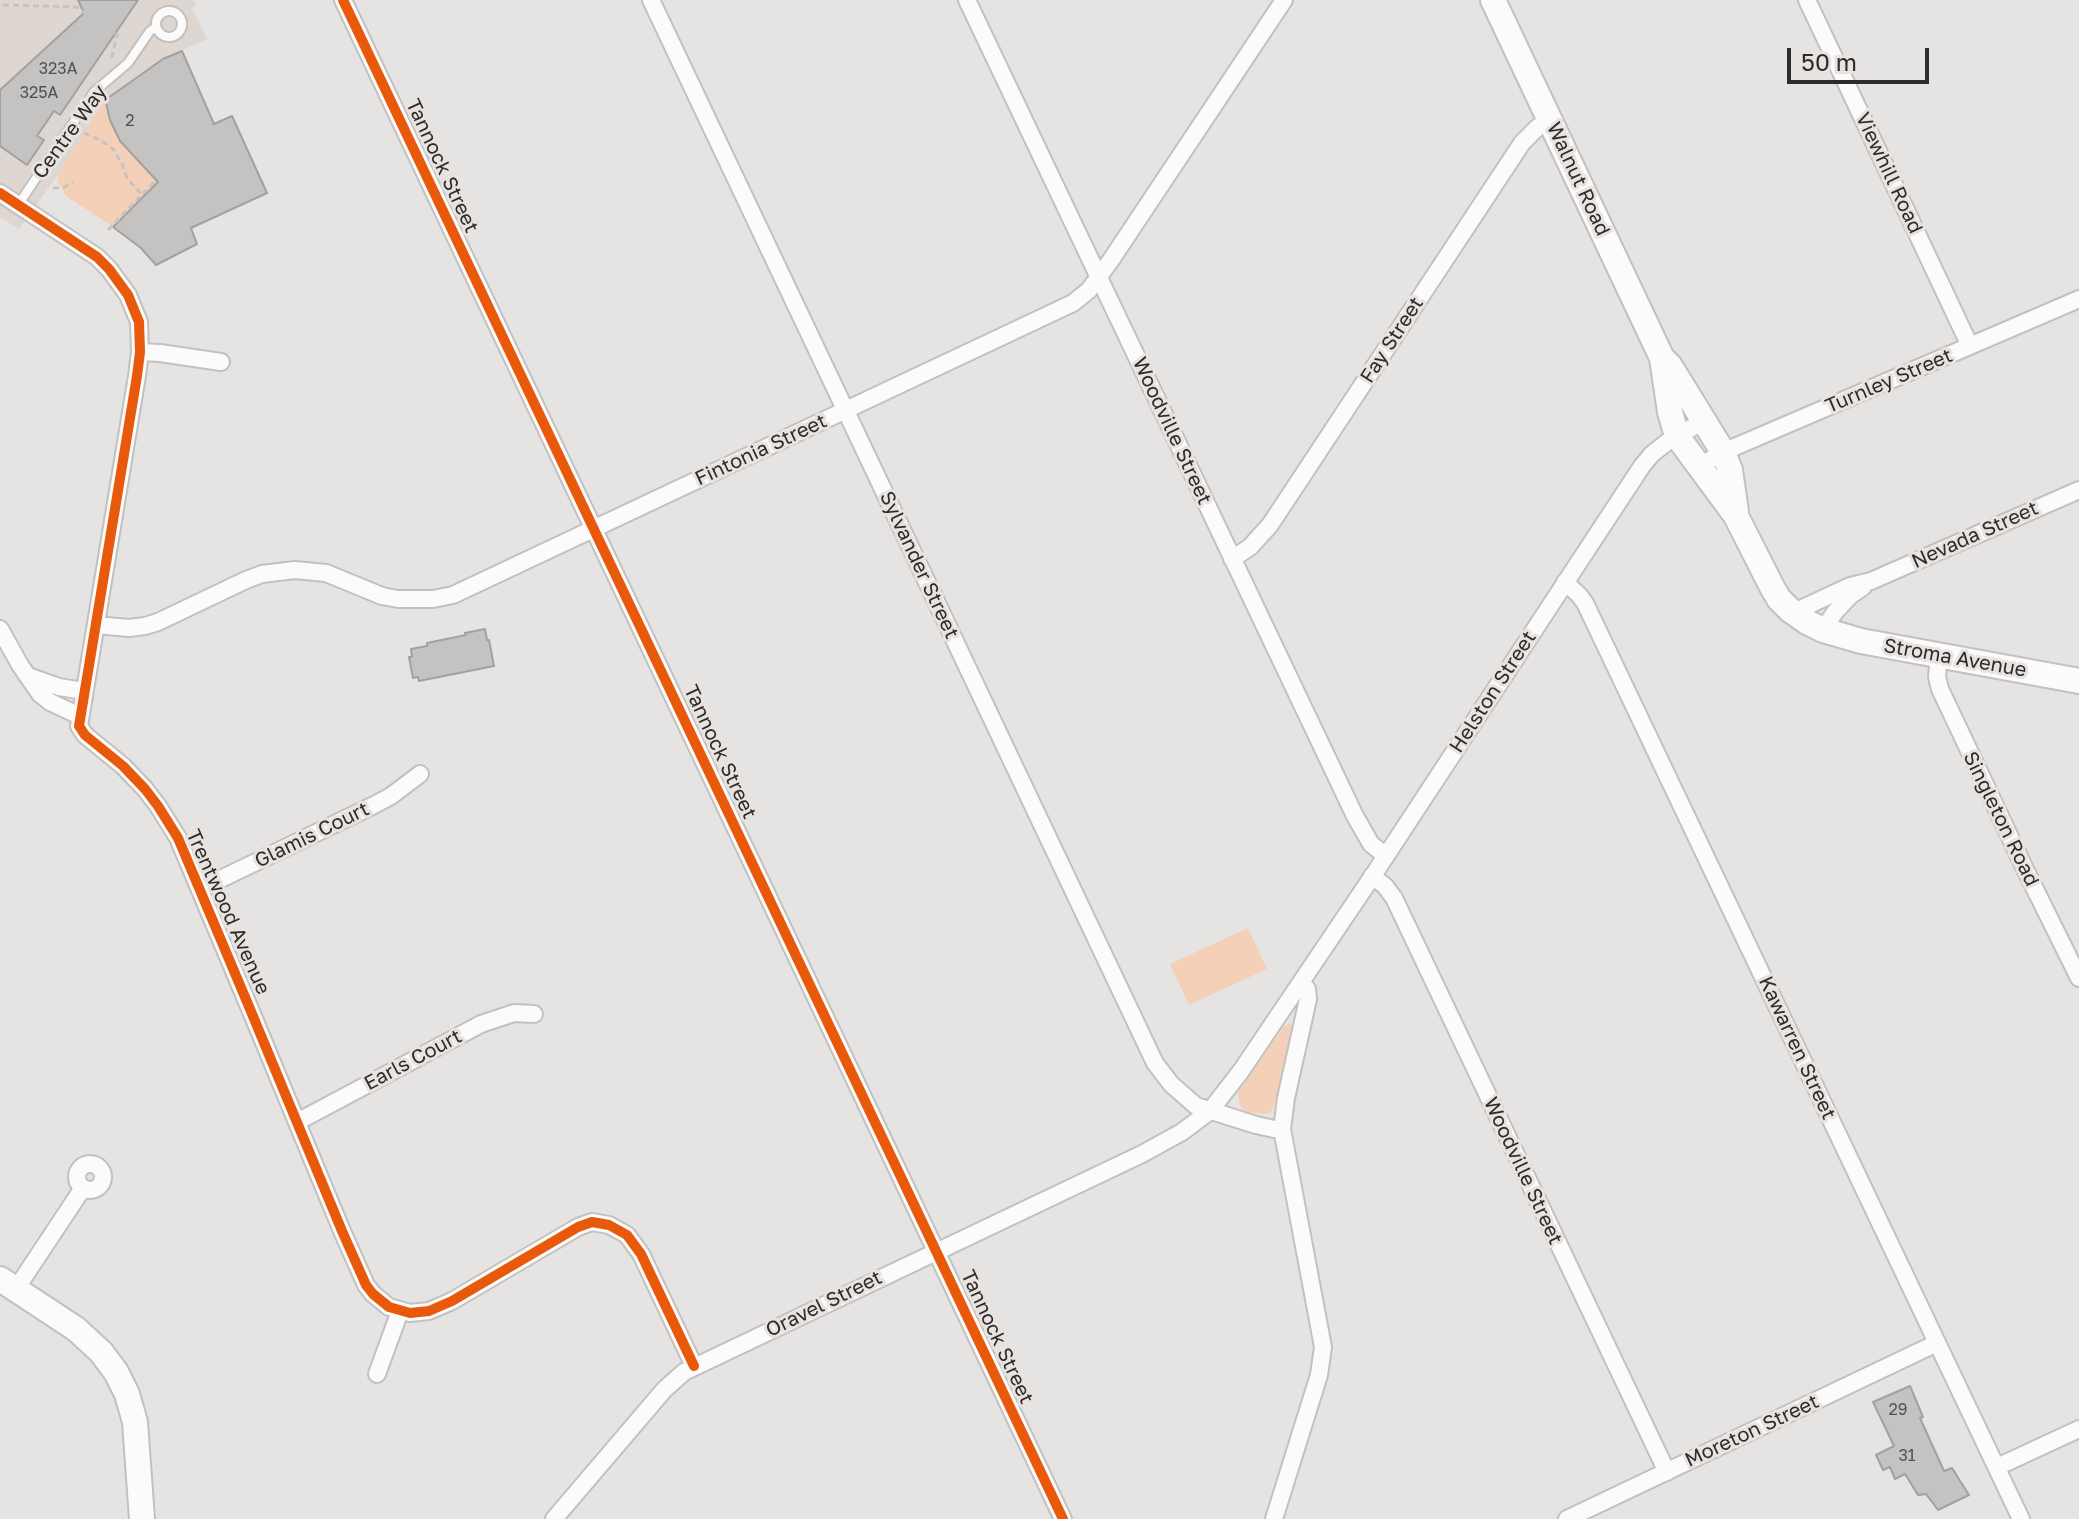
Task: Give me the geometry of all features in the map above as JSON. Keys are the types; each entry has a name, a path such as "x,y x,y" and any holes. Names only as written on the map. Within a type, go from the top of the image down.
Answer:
{"street":[{"name":"Tannock Street","path":"343,0 1063,1519"},
{"name":"Sylvander Street","path":"651,0 1155,1063 1163,1075 1196,1106 1282,1129"},
{"name":"Woodville Street","path":"967,0 1359,824 1371,844 1386,856"},
{"name":"Fintonia Street","path":"96,625 145,626 254,577 295,570 326,573 382,596 415,600 453,595 1073,303 1099,277 1284,0"},
{"name":"Walnut Road","path":"1493,0 1662,358 1677,436 1736,516 1779,599 1794,612 1828,632"},
{"name":"Viewhill Road","path":"1807,0 1970,346"},
{"name":"Fay Street","path":"1232,559 1250,547 1270,525 1522,143 1538,127 1551,122"},
{"path":"0,193 97,257 109,269 132,303 139,322 140,352 80,716 40,694 0,629"},
{"name":"Turnley Street","path":"1700,466 1723,452 2079,299"},
{"path":"140,352 221,362"},
{"name":"Walnut Road","path":"1662,358 1723,452 1730,470 1736,516"},
{"name":"Helston Street","path":"1142,1154 1189,1128 1210,1111 1241,1071 1642,466 1652,454 1703,421"},
{"name":"Nevada Street","path":"1794,612 2079,490"},
{"name":"Nevada Street","path":"1828,632 1835,612 1851,595 1871,581"},
{"name":"Kawarren Street","path":"1565,582 1585,603 2021,1519"},
{"name":"Stroma Avenue","path":"1828,632 1861,641 2079,681"},
{"name":"Singleton Road","path":"1939,655 1937,677 1944,699 2079,978"},
{"path":"28,676 59,687 84,691"},
{"name":"Trentwood Avenue","path":"80,716 79,726 83,732 123,766 158,806 178,838 366,1285 381,1301 400,1311"},
{"name":"Glamis Court","path":"200,889 372,806 420,774"},
{"name":"Woodville Street","path":"1372,876 1394,898 1667,1472"},
{"path":"1274,1519 1319,1375 1323,1347 1282,1129 1308,999 1307,989 1301,982"},
{"name":"Earls Court","path":"297,1122 481,1024 514,1013 534,1014"},
{"name":"Oravel Street","path":"554,1519 664,1390 694,1366 1142,1154"},
{"path":"83,1188 8,1284 76,1329 101,1352 122,1382 135,1422 142,1519"},
{"path":"377,1374 400,1311 420,1313 440,1307 578,1227 592,1222 619,1229 634,1243 694,1366"},
{"name":"Moreton Street","path":"1567,1519 1937,1343"},
{"path":"1997,1467 2079,1429"}],"lane":[{"path":"169,0 171,11"},
{"path":"171,11 177,13 182,24 179,33 167,37 161,35 156,27 159,15 171,11"},
{"name":"Centre Way","path":"18,205 94,92 135,55 156,27"}],"path":[{"path":"3,5 76,7 117,35 112,56 119,71"},
{"path":"81,131 113,149 127,178 142,195"},
{"path":"108,230 156,180"},
{"path":"53,188 73,183"}],"shaded area":[{"path":"0,0 194,0 196,5 192,8 207,39 163,59 104,101 58,175 19,229 0,217"},
{"path":"108,98 106,108 120,141 158,182 113,227 66,196 58,182 58,175"},
{"path":"1248,928 1267,969 1189,1005 1170,964"},
{"path":"1289,1023 1292,1031 1274,1107 1265,1114 1247,1112 1240,1106 1238,1092"}],"building":[{"path":"78,0 138,0 60,115 54,111 37,136 44,140 27,165 0,146 0,90 84,13"},
{"path":"182,51 214,124 232,116 267,193 191,228 197,244 156,265 141,248 113,227 158,182 120,141 106,103 108,98 163,59"},
{"path":"485,629 494,666 419,681 418,677 413,678 409,657 412,657 411,649"},
{"path":"1910,1386 1923,1417 1920,1418 1944,1471 1952,1468 1969,1495 1938,1510 1926,1494 1918,1495 1905,1474 1895,1479 1890,1467 1883,1470 1876,1455 1894,1446 1873,1402"}],"cycle path":[{"path":"343,0 1063,1519"},
{"path":"0,193 97,257 128,295 139,322 137,376 79,726 145,789 178,838 366,1285 389,1307 410,1313 429,1311 452,1301 578,1227 592,1222 609,1225 627,1235 641,1254 694,1366"}]}
